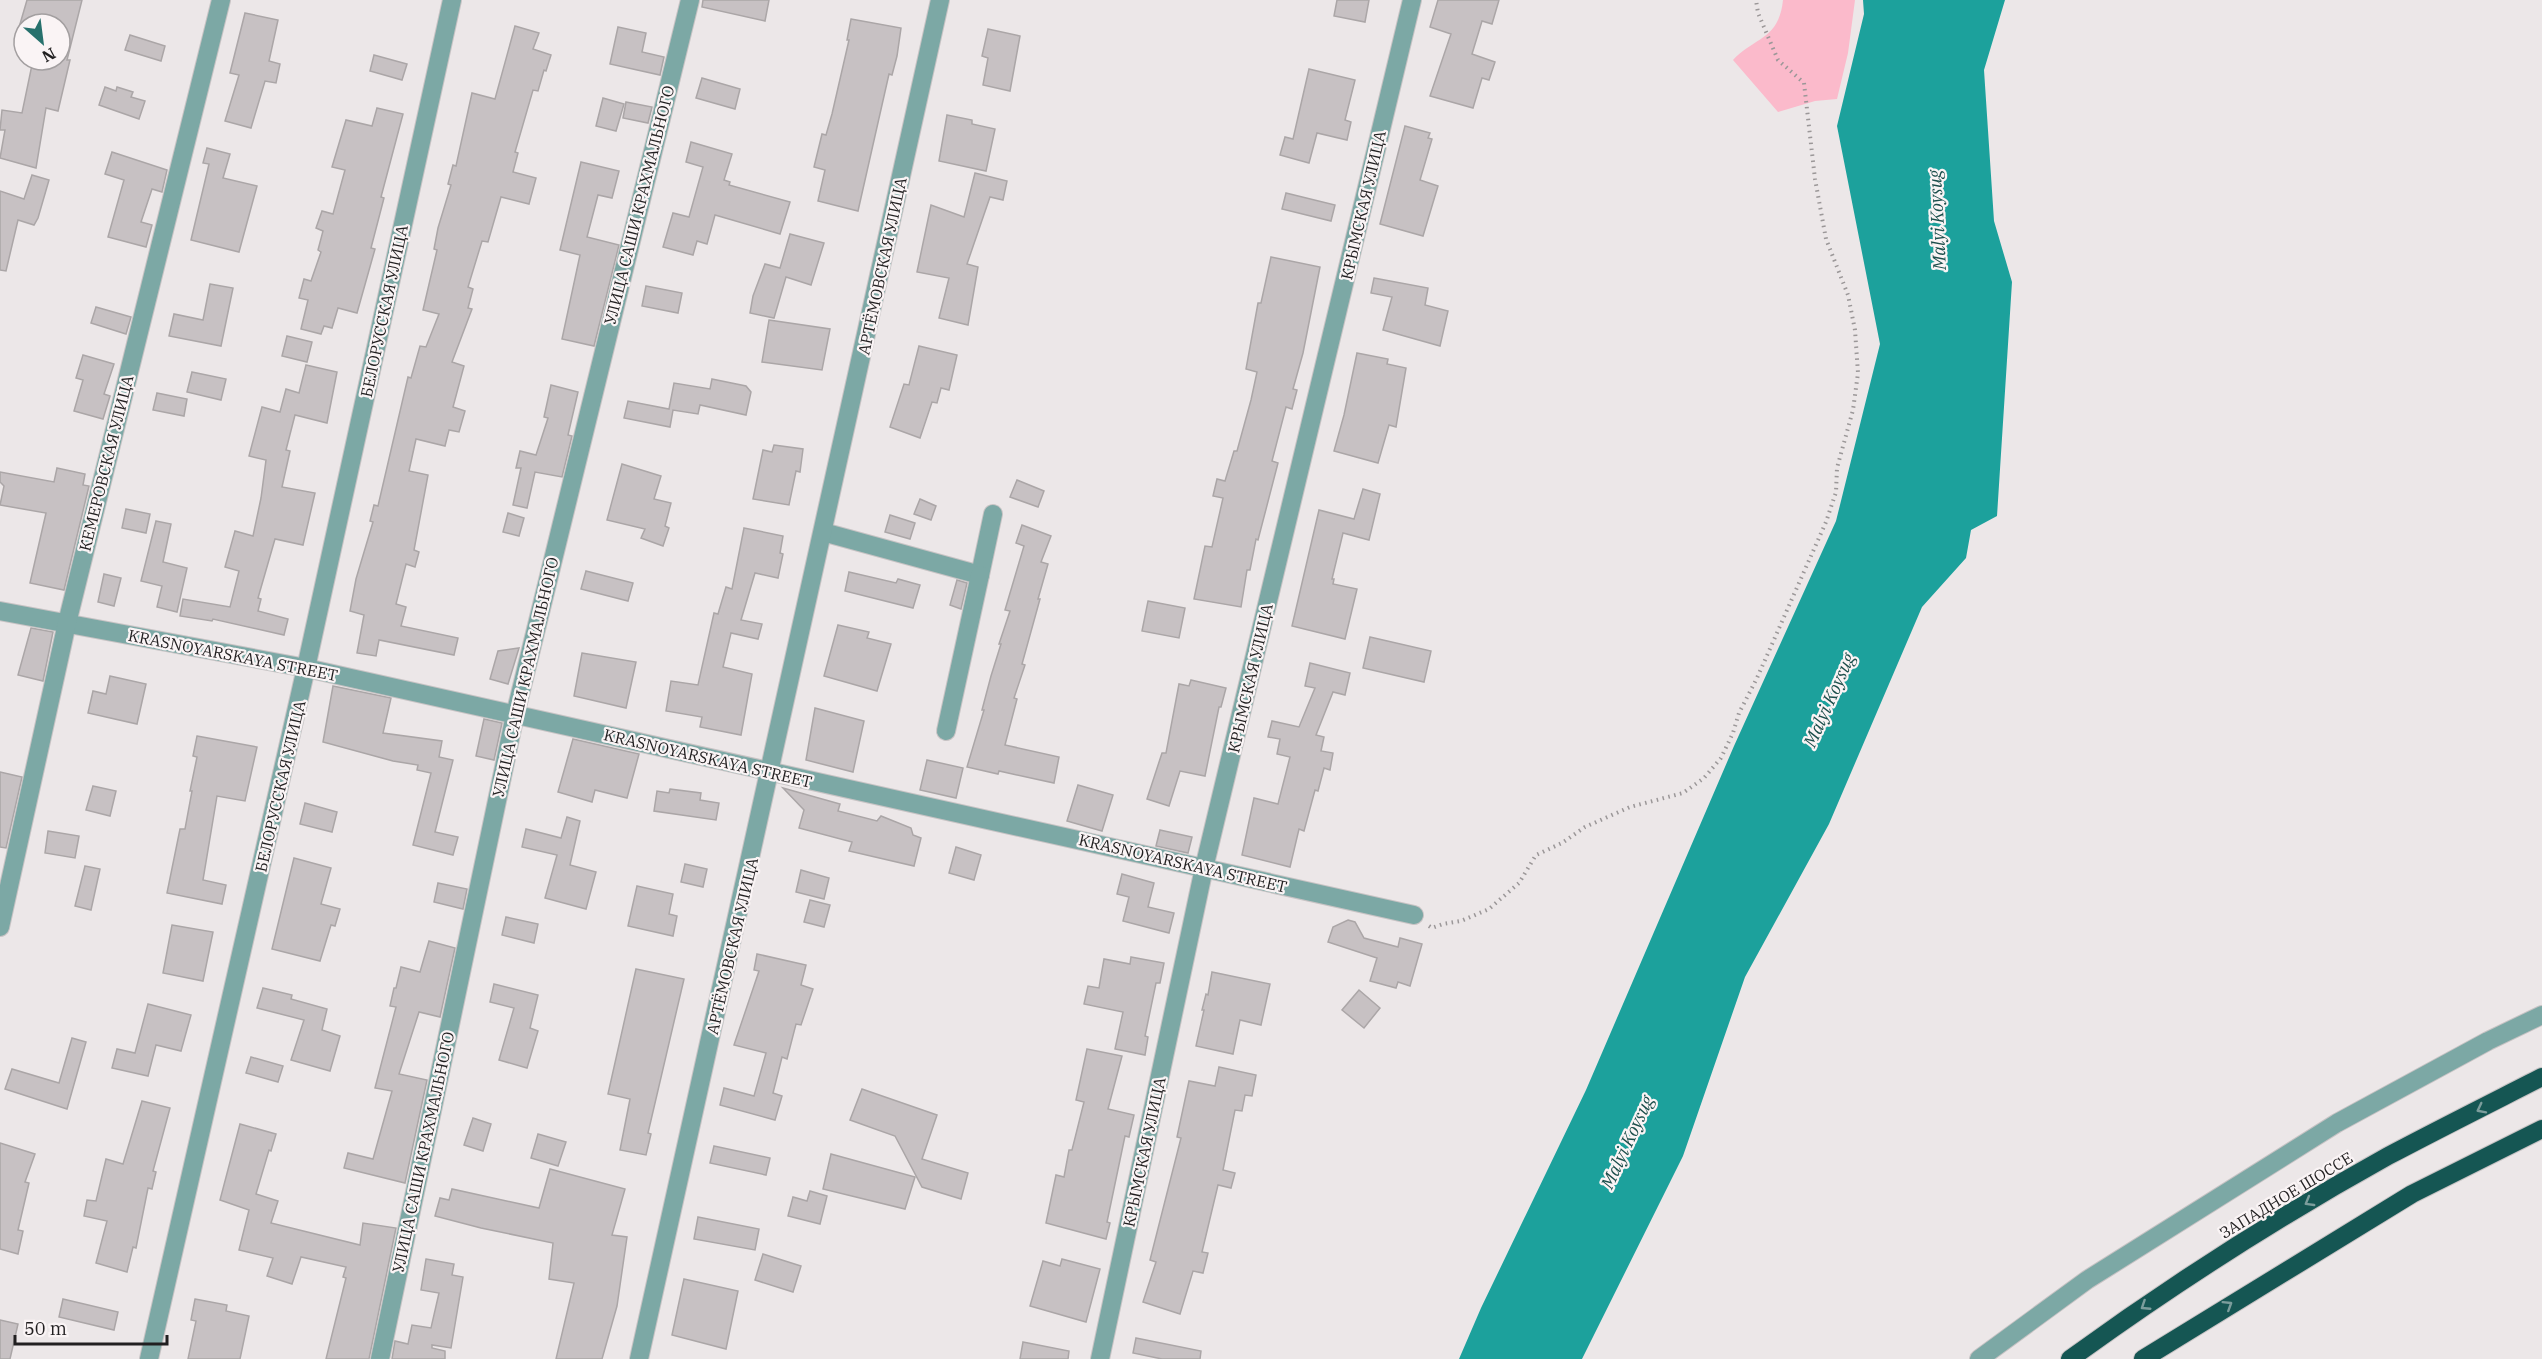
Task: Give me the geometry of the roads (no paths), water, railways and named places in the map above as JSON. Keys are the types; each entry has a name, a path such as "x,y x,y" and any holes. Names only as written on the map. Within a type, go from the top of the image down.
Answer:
{"highway":[{"name":"ЗАПАДНОЕ ШОССЕ","path":"2070,1359 2130,1315 2295,1210 2389,1156 2539,1079"},
{"path":"2143,1359 2412,1194 2542,1129"},
{"path":"2412,1194 2542,1140"}],"street":[{"name":"КЕМЕРОВСКАЯ УЛИЦА","path":"0,927 67,623 221,0"},
{"name":"БЕЛОРУССКАЯ УЛИЦА","path":"149,1359 306,668 452,0"},
{"name":"УЛИЦА САШИ КРАХМАЛЬНОГО","path":"380,1359 515,715 690,0"},
{"name":"АРТЁМОВСКАЯ УЛИЦА","path":"639,1359 771,772 940,0"},
{"name":"КРЫМСКАЯ УЛИЦА","path":"1100,1359 1204,868 1412,0"},
{"path":"946,731 993,514"},
{"path":"823,532 980,575"},
{"name":"KRASNOYARSKAYA STREET","path":"0,610 306,668 1414,915"},
{"path":"1979,1359 2087,1280 2327,1129 2488,1041 2542,1015"}],"water":[{"name":"Malyi Koysug","path":"1863,0 2005,0 1984,70 1994,221 2012,282 1997,516 1971,530 1966,558 1922,607 1829,824 1745,977 1683,1156 1582,1359 1459,1359 1481,1308 1586,1090 1734,746 1836,521 1880,344 1837,126 1864,14"}]}
